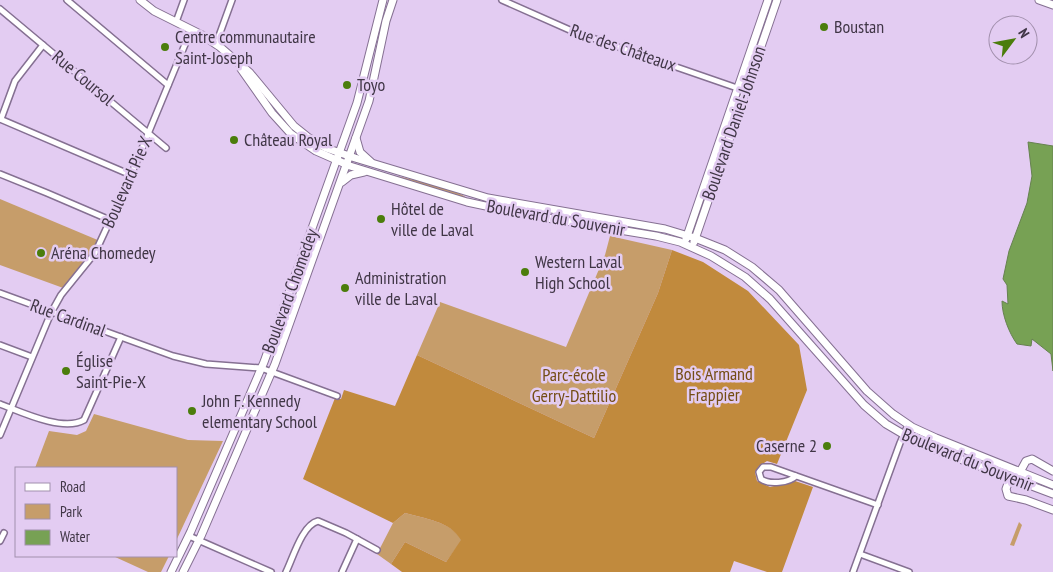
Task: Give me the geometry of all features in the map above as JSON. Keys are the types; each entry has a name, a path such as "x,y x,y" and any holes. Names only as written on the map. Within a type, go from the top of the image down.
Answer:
{"street":[{"path":"67,0 168,85"},
{"path":"140,0 154,11 216,44 231,56"},
{"path":"176,22 184,0"},
{"path":"216,44 232,0"},
{"name":"Boulevard Chomedey","path":"171,572 189,536 261,368 361,92 383,0"},
{"name":"Boulevard Chomedey","path":"183,572 199,540 272,372 371,94 386,21 393,0"},
{"name":"Rue des Châteaux","path":"502,0 572,31 746,91"},
{"name":"Boulevard Daniel-Johnson","path":"684,244 768,0"},
{"name":"Boulevard Daniel-Johnson","path":"692,247 777,0"},
{"path":"1039,0 1052,3"},
{"name":"Rue Coursol","path":"0,9 166,148"},
{"name":"Boulevard Pie X","path":"0,435 51,313 61,295 95,253 131,175 191,30"},
{"path":"43,45 15,81 0,119 131,175"},
{"name":"Boulevard du Souvenir","path":"231,56 250,73 294,126 318,144 340,153 489,199 653,226 687,235 725,250 746,263 767,280 791,303 876,400 908,425 1053,486"},
{"name":"Boulevard du Souvenir","path":"231,56 272,113 287,130 312,149 337,161 468,202 523,214 643,233 684,244 728,266 760,289 881,421 903,435 928,447 1053,494"},
{"path":"356,138 360,152 373,164"},
{"path":"340,183 351,175 366,171"},
{"path":"0,174 47,192 110,220"},
{"name":"Rue Cardinal","path":"0,293 51,313 193,361 261,368 337,396"},
{"path":"0,404 48,422 77,424 84,420 121,337"},
{"path":"0,345 32,358"},
{"path":"854,572 908,425"},
{"path":"1020,472 1026,461 1032,459 1053,471"},
{"path":"796,476 789,480 768,483 761,479 759,472 763,467 768,466 878,505"},
{"path":"1010,478 1006,489 1008,496 1026,500 1053,510"},
{"path":"286,572 306,529 312,522 318,521 377,550"},
{"path":"0,541 4,533"},
{"path":"189,536 271,572"},
{"path":"342,572 357,539"},
{"path":"860,554 909,572"}],"green space":[{"path":"731,118 726,139 696,227 693,226"},
{"path":"393,175 444,187 468,199"},
{"path":"0,199 100,241 66,289 0,265"},
{"name":"Parc-école Gerry-Dattilio","path":"610,236 672,250 658,293 594,438 417,355 440,302 566,347 605,255"},
{"name":"Bois Armand Frappier","path":"672,250 703,262 748,291 799,345 807,390 777,464 767,461 759,466 755,472 757,481 770,487 795,481 813,487 782,572 767,572 734,561 730,572 402,572 391,564 405,542 446,562 461,540 444,525 405,513 393,523 303,479 335,398 341,399 344,390 395,406 417,355 594,438 658,293"},
{"path":"94,414 188,440 223,441 178,537 178,467 35,467 49,431 77,435 86,431"},
{"path":"405,513 444,525 457,534 462,540 446,562 405,542 391,564 377,554 393,523"},
{"path":"1019,522 1022,525 1014,546 1010,545"},
{"path":"115,557 168,557 161,572 148,572"}],"water":[{"path":"1028,142 1053,146 1053,371 1051,354 1032,339 1031,346 1017,344 1006,324 1002,306 1002,301 1008,304 1007,285 1003,279 1009,251 1027,203 1032,176"}],"place":[{"name":"Boustan","path":"824,27"},
{"name":"Centre communautaire Saint-Joseph","path":"165,47"},
{"name":"Toyo","path":"347,85"},
{"name":"Château Royal","path":"234,140"},
{"name":"Hôtel de ville de Laval","path":"381,219"},
{"name":"Aréna Chomedey","path":"41,253"},
{"name":"Western Laval High School","path":"525,272"},
{"name":"Administration ville de Laval","path":"345,288"},
{"name":"Église Saint-Pie-X","path":"66,371"},
{"name":"John F. Kennedy elementary School","path":"192,411"},
{"name":"Caserne 2","path":"827,446"}]}
